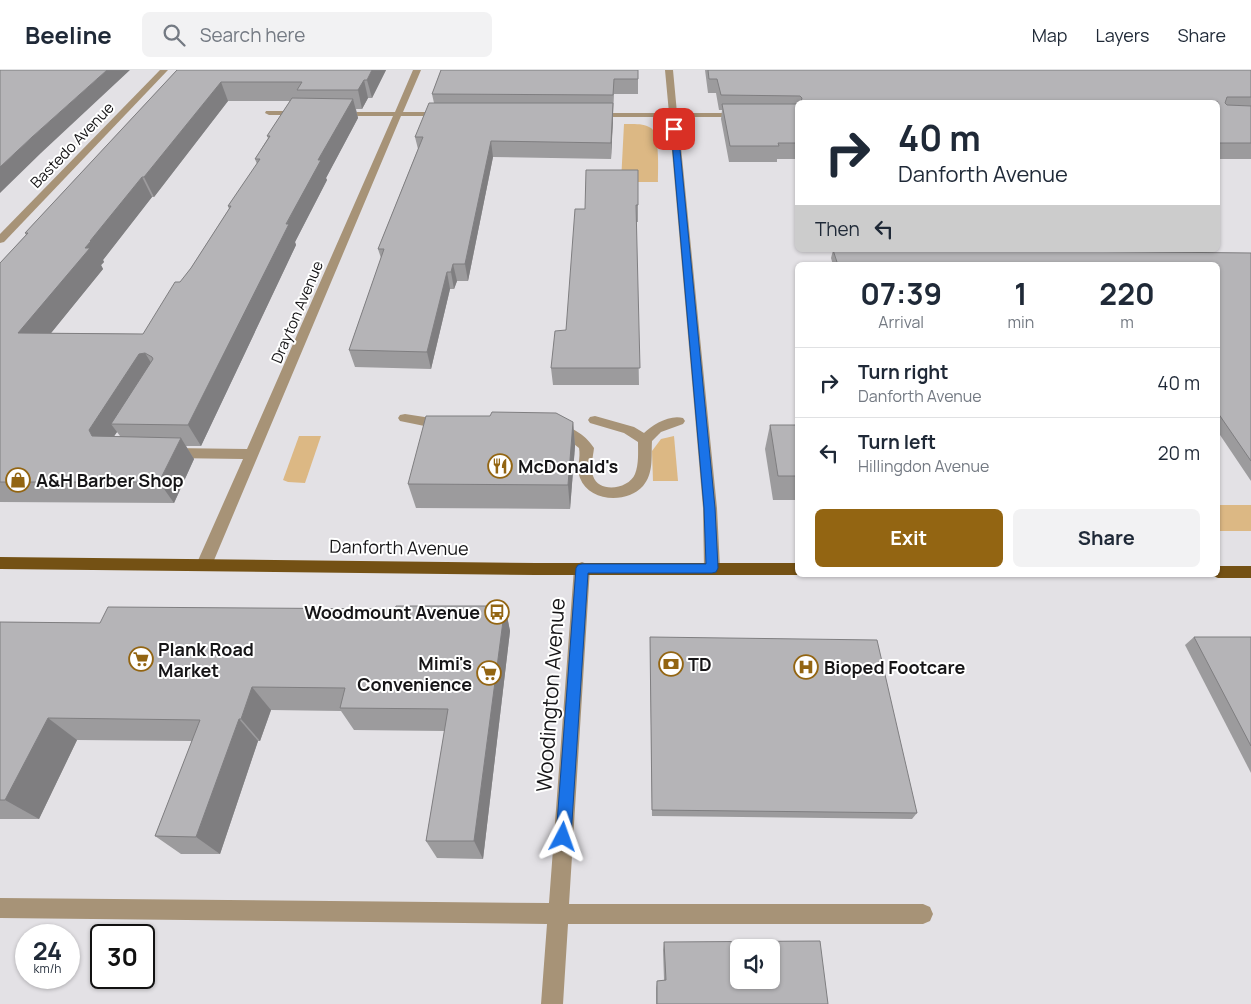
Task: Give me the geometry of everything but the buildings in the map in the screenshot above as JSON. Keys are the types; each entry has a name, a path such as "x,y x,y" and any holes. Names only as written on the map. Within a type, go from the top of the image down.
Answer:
{"main road":[{"name":"Danforth Avenue","path":"0,563 795,569"},
{"path":"1220,572 1251,572"}],"street":[{"name":"Bastedo Avenue","path":"0,240 164,70"},
{"name":"Drayton Avenue","path":"204,565 417,70"},
{"path":"669,70 710,508 712,568"},
{"path":"269,113 307,113"},
{"path":"326,114 451,114"},
{"path":"580,115 751,115"},
{"path":"405,418 454,427"},
{"path":"595,420 629,430 645,440"},
{"path":"541,430 561,430 580,439 587,448 586,474 588,481 593,487 612,493 629,490 640,479 643,473 645,440 656,429 678,421"},
{"path":"153,452 252,454"},
{"name":"Woodington Avenue","path":"552,1004 582,568"},
{"path":"0,908 558,914 923,914"}],"shaded area":[{"path":"624,124 645,125 654,132 658,153 658,182 621,182"},
{"path":"299,436 321,436 305,483 283,480"},
{"path":"674,436 678,481 653,481 652,451 661,439"},
{"path":"1220,505 1251,505 1251,531 1220,531"}],"place":[{"name":"McDonald's","path":"500,466"},
{"name":"A&H Barber Shop","path":"18,480"},
{"name":"Woodmount Avenue","path":"497,612"},
{"name":"Plank Road Market","path":"141,659"},
{"name":"TD","path":"671,664"},
{"name":"Bioped Footcare","path":"806,667"},
{"name":"Mimi's Convenience","path":"489,673"}],"route":[{"path":"563,837 582,568 712,568 710,508 674,129"}]}
